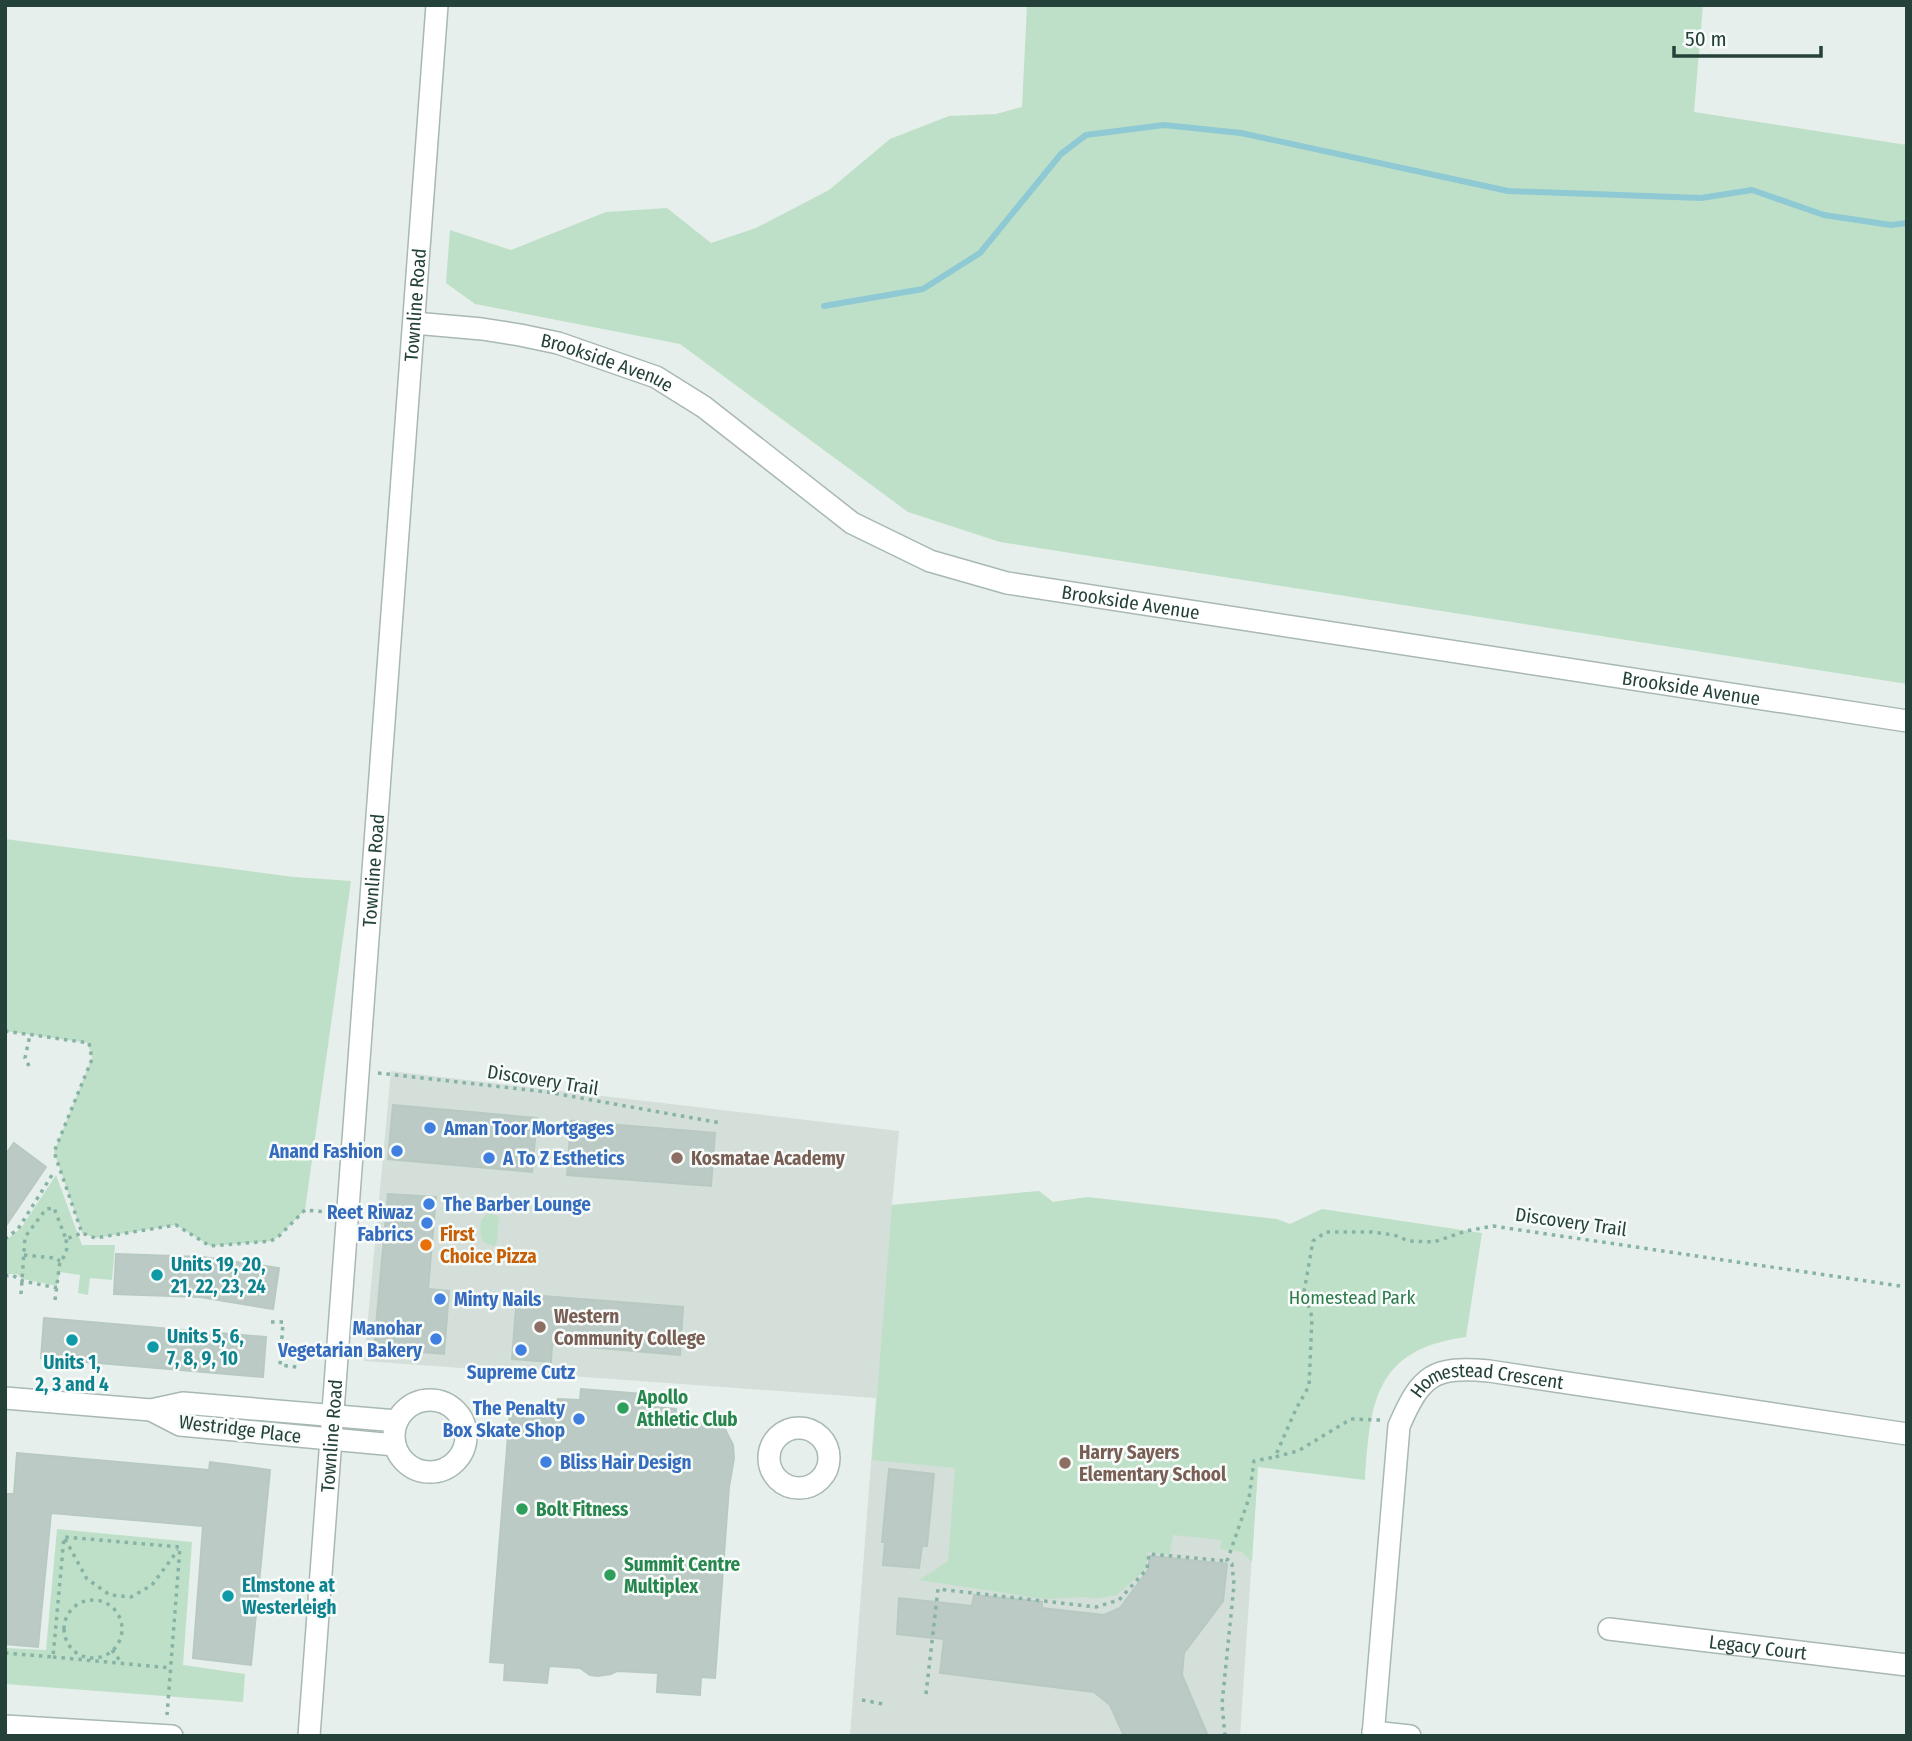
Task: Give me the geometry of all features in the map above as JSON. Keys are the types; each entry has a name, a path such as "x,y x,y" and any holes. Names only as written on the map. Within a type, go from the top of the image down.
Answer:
{"street":[{"name":"Townline Road","path":"309,1736 437,5"},
{"name":"Brookside Avenue","path":"414,323 482,328 545,341 656,377 704,407 852,523 930,561 1007,583 1907,721"},
{"name":"Homestead Crescent","path":"1373,1734 1399,1426 1411,1399 1429,1378 1457,1368 1907,1434"},
{"name":"Westridge Place","path":"5,1398 152,1410 183,1402 397,1421"},
{"path":"425,1400 438,1400 449,1405 464,1423 465,1447 451,1465 440,1470 418,1469 407,1464 395,1444 397,1421 404,1411 425,1400"},
{"name":"Westridge Place","path":"152,1410 180,1425 395,1444"},
{"name":"Legacy Court","path":"1609,1629 1907,1665"},
{"path":"5,1726 170,1726"},
{"path":"1373,1734 1409,1736"}],"path":[{"path":"5,1031 89,1043 92,1059 54,1152 82,1233"},
{"path":"29,1066 25,1058 30,1034"},
{"name":"Discovery Trail","path":"359,1071 547,1092 721,1122"},
{"path":"5,1239 18,1229 52,1175"},
{"path":"21,1294 25,1237 46,1209 51,1207 54,1208 66,1239 67,1249 65,1257 60,1261 55,1300"},
{"path":"66,1239 82,1233 95,1237 176,1225 211,1246 271,1241 305,1210 348,1214"},
{"name":"Discovery Trail","path":"1275,1457 1309,1386 1312,1317 1304,1292 1313,1241 1326,1232 1372,1232 1394,1235 1409,1241 1434,1242 1466,1230 1493,1226 1907,1287"},
{"path":"24,1255 55,1258 60,1261"},
{"path":"5,1276 12,1275 23,1281 57,1288"},
{"path":"271,1322 283,1322 280,1365 297,1367"},
{"path":"1227,1561 1249,1498 1254,1461 1298,1451 1352,1419 1401,1421"},
{"path":"64,1537 180,1547"},
{"path":"64,1537 87,1578 110,1595 131,1597 152,1586 180,1547"},
{"path":"53,1657 64,1537"},
{"path":"170,1726 171,1668 180,1547"},
{"path":"926,1694 938,1589 1096,1607 1118,1600 1147,1569 1149,1554 1227,1561 1232,1564 1234,1585 1223,1704 1225,1736"},
{"path":"104,1602 110,1595"},
{"path":"91,1599 104,1602 116,1611 121,1620 120,1639 112,1650 99,1657 80,1655 72,1650 64,1633 67,1614 82,1601 91,1599"},
{"path":"112,1650 122,1664"},
{"path":"5,1653 171,1668"},
{"path":"73,1659 80,1655"},
{"path":"862,1700 883,1704"}],"shaded area":[{"path":"391,1071 899,1131 892,1205 1039,1191 1053,1202 1088,1197 1258,1466 1240,1736 850,1736 876,1398 364,1361"}],"green space":[{"path":"1027,5 1703,5 1694,112 1907,145 1907,684 1000,542 908,512 680,344 475,304 446,283 450,230 511,250 606,212 667,208 711,243 756,228 829,190 890,139 949,116 996,114 1022,107"},
{"path":"5,839 294,877 351,881 305,1210 279,1236 271,1241 210,1246 176,1225 95,1238 82,1233 54,1152 92,1058 88,1043 5,1031"},
{"path":"56,1175 82,1245 115,1245 112,1280 90,1278 88,1295 78,1293 80,1275 60,1272 57,1286 23,1279 17,1274 5,1274 5,1241 21,1228"},
{"name":"Harry Sayers Elementary School","path":"1039,1191 1053,1202 1088,1197 1277,1219 1290,1224 1322,1209 1482,1233 1466,1337 1436,1343 1413,1353 1395,1367 1383,1384 1375,1404 1365,1480 1258,1467 1252,1562 1242,1552 1220,1549 1221,1540 1173,1535 1170,1555 1148,1552 1146,1569 1117,1595 1093,1599 1045,1599 919,1580 948,1561 955,1468 872,1460 892,1205"},
{"path":"488,1213 499,1216 497,1243 494,1246 485,1243 481,1237 481,1220"},
{"path":"57,1529 192,1542 183,1665 245,1674 243,1702 5,1684 5,1648 46,1650"}],"building":[{"path":"393,1105 537,1118 532,1172 388,1159"},
{"path":"571,1121 715,1133 711,1186 567,1175"},
{"path":"14,1143 46,1167 5,1227 5,1155"},
{"path":"388,1194 436,1197 428,1289 449,1291 444,1354 374,1348"},
{"path":"116,1254 203,1257 279,1268 273,1309 200,1297 114,1294"},
{"path":"517,1294 683,1307 680,1355 552,1344 551,1362 512,1359"},
{"path":"44,1318 266,1337 263,1377 41,1358"},
{"name":"Summit Centre Multiplex","path":"581,1389 655,1395 654,1407 676,1409 675,1422 723,1425 733,1445 715,1678 701,1677 700,1695 657,1692 658,1673 617,1671 598,1676 590,1675 580,1668 549,1666 547,1683 504,1680 505,1663 490,1662 510,1410 557,1413 558,1399 580,1400"},
{"name":"Elmstone at Westerleigh","path":"17,1453 209,1470 210,1462 270,1470 251,1665 193,1658 203,1526 51,1513 38,1647 5,1644 5,1494 14,1494"},
{"path":"889,1469 934,1474 927,1546 922,1546 919,1568 883,1565 885,1542 882,1542"},
{"path":"1150,1556 1227,1564 1223,1601 1184,1653 1182,1675 1208,1736 1124,1736 1110,1705 1094,1692 940,1673 944,1639 897,1634 899,1598 972,1606 974,1595 1042,1602 1042,1608 1104,1615 1120,1608 1148,1570"}],"waterway":[{"path":"824,306 923,289 980,253 1061,154 1086,135 1164,125 1241,133 1508,191 1701,198 1752,190 1824,215 1891,225 1907,223"}],"place":[{"name":"Aman Toor Mortgages","path":"430,1128"},
{"name":"Anand Fashion","path":"397,1151"},
{"name":"A To Z Esthetics","path":"489,1158"},
{"name":"Kosmatae Academy","path":"677,1158"},
{"name":"The Barber Lounge","path":"429,1204"},
{"name":"Reet Riwaz Fabrics","path":"427,1223"},
{"name":"First Choice Pizza","path":"426,1245"},
{"name":"Units 19, 20, 21, 22, 23, 24","path":"157,1275"},
{"name":"Minty Nails","path":"440,1299"},
{"name":"Western Community College","path":"540,1327"},
{"name":"Manohar Vegetarian Bakery","path":"436,1339"},
{"name":"Units 1, 2, 3 and 4","path":"72,1340"},
{"name":"Units 5, 6, 7, 8, 9, 10","path":"153,1347"},
{"name":"Supreme Cutz","path":"521,1350"},
{"name":"Apollo Athletic Club","path":"623,1408"},
{"name":"The Penalty Box Skate Shop","path":"579,1419"},
{"name":"Bliss Hair Design","path":"546,1462"},
{"name":"Harry Sayers Elementary School","path":"1065,1463"},
{"name":"Bolt Fitness","path":"522,1509"},
{"name":"Summit Centre Multiplex","path":"610,1575"},
{"name":"Elmstone at Westerleigh","path":"228,1596"}],"park label":[{"name":"Homestead Park","path":"1352,1297"}]}
